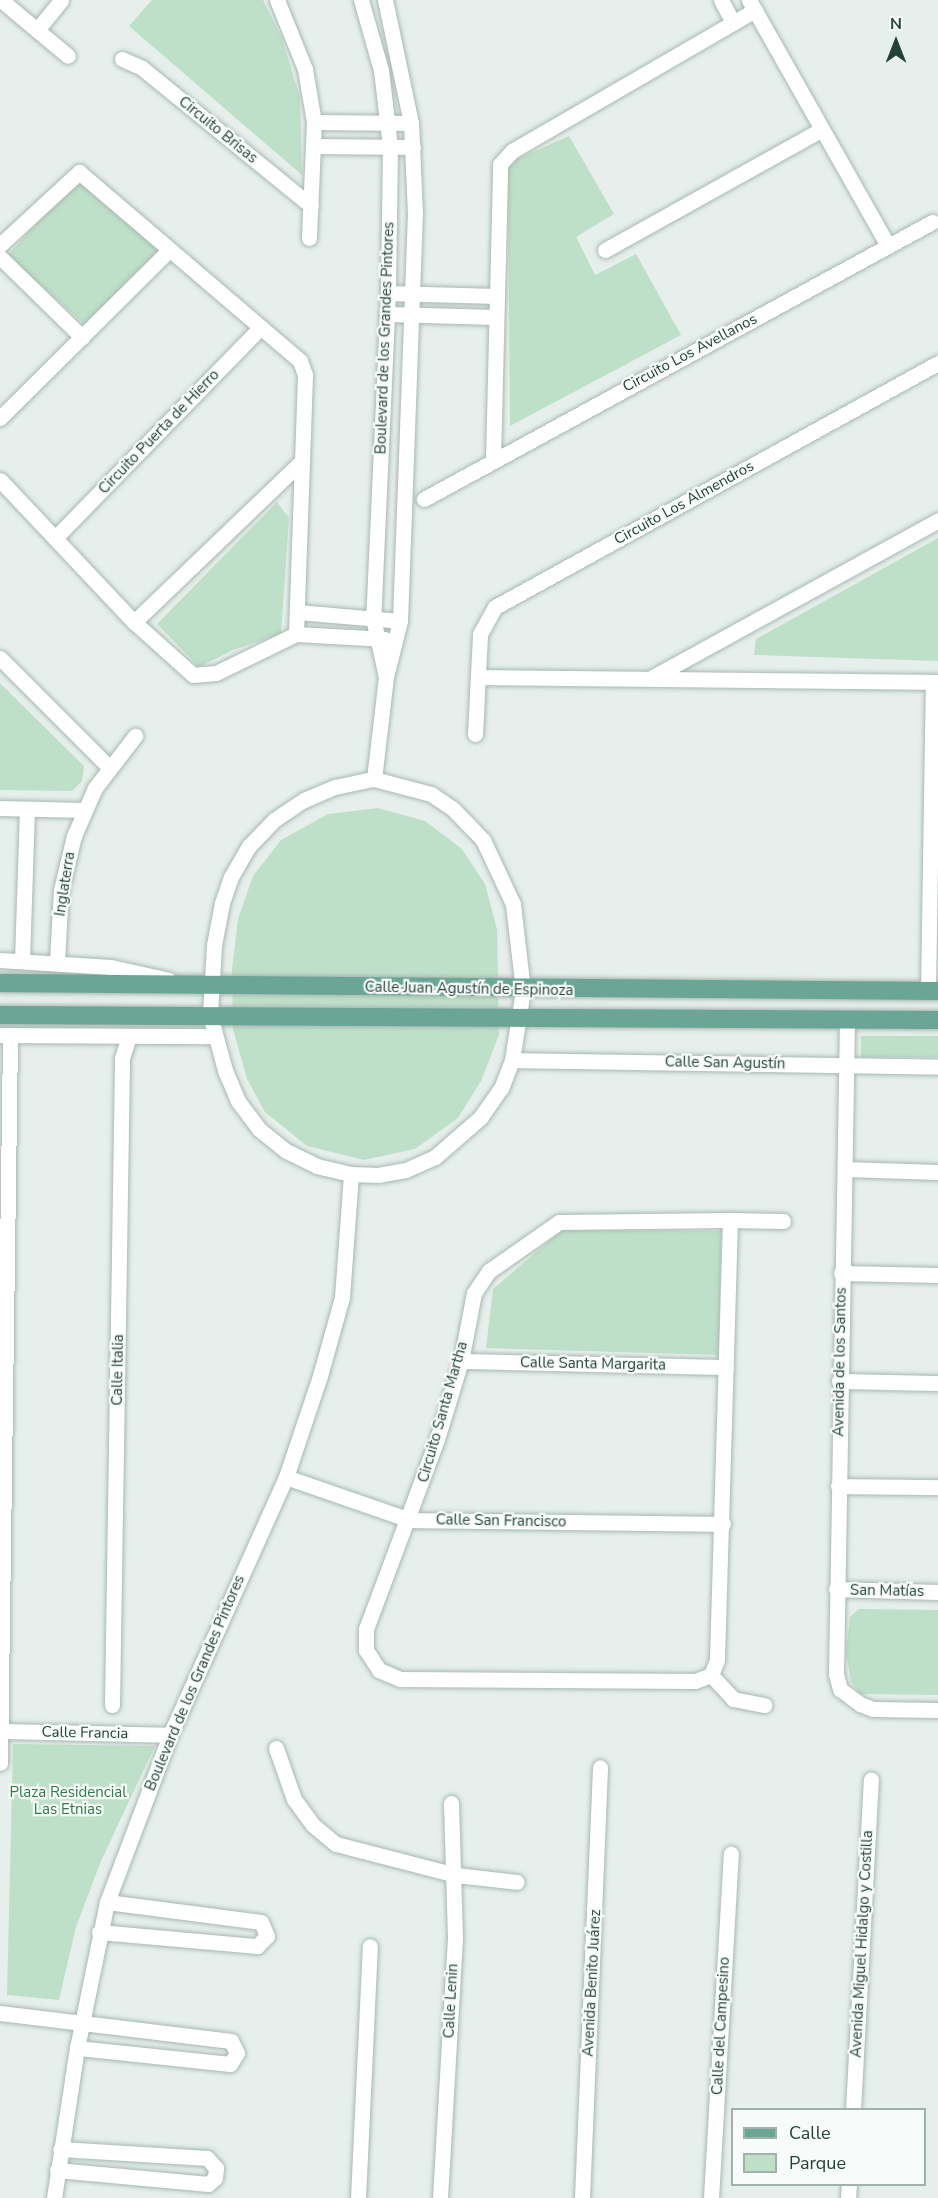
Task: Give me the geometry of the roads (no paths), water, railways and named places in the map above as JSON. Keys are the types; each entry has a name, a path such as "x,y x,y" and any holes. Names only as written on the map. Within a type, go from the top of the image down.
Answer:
{"main road":[{"name":"Calle Juan Agustín de Espinoza","path":"0,983 523,990 933,991"},
{"name":"Calle Juan Agustín de Espinoza","path":"0,1015 938,1020"}],"street":[{"path":"1,0 68,56"},
{"path":"37,30 61,0"},
{"path":"277,0 305,69 314,122 309,238"},
{"name":"Boulevard de los Grandes Pintores","path":"361,0 381,70 390,147 388,293 373,618 375,638 386,677"},
{"name":"Boulevard de los Grandes Pintores","path":"374,779 386,677 398,639 400,621 412,293 413,147 411,123 385,0"},
{"path":"721,0 733,23"},
{"path":"493,460 499,172 504,156 733,23 752,5 888,246"},
{"name":"Circuito Brisas","path":"122,59 142,68 311,206"},
{"path":"314,122 411,123"},
{"path":"605,250 822,129"},
{"path":"313,146 413,147"},
{"path":"0,244 79,172 304,366 296,634"},
{"name":"Circuito Los Avellanos","path":"424,499 932,222"},
{"path":"0,418 169,250"},
{"path":"0,257 82,337"},
{"path":"388,293 497,296"},
{"path":"387,314 496,317"},
{"name":"Circuito Puerta de Hierro","path":"56,537 261,327"},
{"name":"Circuito Los Almendros","path":"476,734 480,634 495,607 938,363"},
{"path":"134,622 301,462"},
{"path":"0,480 134,622 199,677 216,673 296,634 398,639"},
{"path":"650,679 938,520"},
{"path":"298,612 400,621"},
{"path":"0,658 108,766"},
{"path":"479,677 936,682 933,991"},
{"name":"Inglaterra","path":"57,962 61,890 84,810 108,766 135,736"},
{"path":"374,779 431,794 453,809 483,840 513,904 523,990 521,1017 512,1059 501,1088 481,1117 435,1157 406,1170 351,1174 317,1166 286,1151 259,1129 238,1101 214,1036 202,985 222,903 231,877 249,846 274,820 304,800 335,787 374,779"},
{"path":"0,808 84,810"},
{"path":"22,960 27,809"},
{"path":"0,960 111,967 202,985"},
{"name":"Avenida de los Santos","path":"847,1020 839,1381 836,1674 850,1700 873,1709 938,1710"},
{"path":"0,1763 5,1035 214,1036"},
{"name":"Calle Italia","path":"112,1706 122,1058 129,1036"},
{"name":"Calle San Agustín","path":"512,1059 938,1067"},
{"path":"845,1169 938,1172"},
{"name":"Boulevard de los Grandes Pintores","path":"54,2198 77,2048 107,1902 170,1735 286,1477 342,1297 351,1174"},
{"path":"729,1220 723,1524 717,1660 711,1675 733,1699 764,1705"},
{"name":"Circuito Santa Martha","path":"711,1675 695,1681 400,1679 379,1670 366,1650 366,1629 410,1520 461,1360 474,1293 489,1271 512,1252 560,1222 783,1221"},
{"path":"841,1273 938,1275"},
{"name":"Calle Santa Margarita","path":"461,1360 726,1366"},
{"path":"839,1381 938,1383"},
{"name":"Calle San Francisco","path":"286,1477 410,1520 723,1524"},
{"path":"838,1486 938,1488"},
{"name":"San Matías","path":"836,1589 938,1592"},
{"name":"Calle Francia","path":"0,1731 170,1735"},
{"path":"276,1748 294,1799 313,1825 336,1844 456,1875 517,1882"},
{"name":"Avenida Benito Juárez","path":"582,2198 600,1767"},
{"name":"Avenida Miguel Hidalgo y Costilla","path":"853,2108 871,1779"},
{"name":"Calle Lenin","path":"440,2198 456,1875 451,1803"},
{"name":"Calle del Campesino","path":"711,2198 731,1854"},
{"path":"99,1932 256,1946 267,1936 261,1922 107,1902"},
{"path":"358,2198 370,1946"},
{"path":"0,2013 231,2041 237,2053 230,2064 77,2048"},
{"path":"57,2170 208,2184 215,2178 216,2168 207,2158 60,2149"}],"park label":[{"name":"Plaza Residencial Las Etnias","path":"68,1800"}]}
